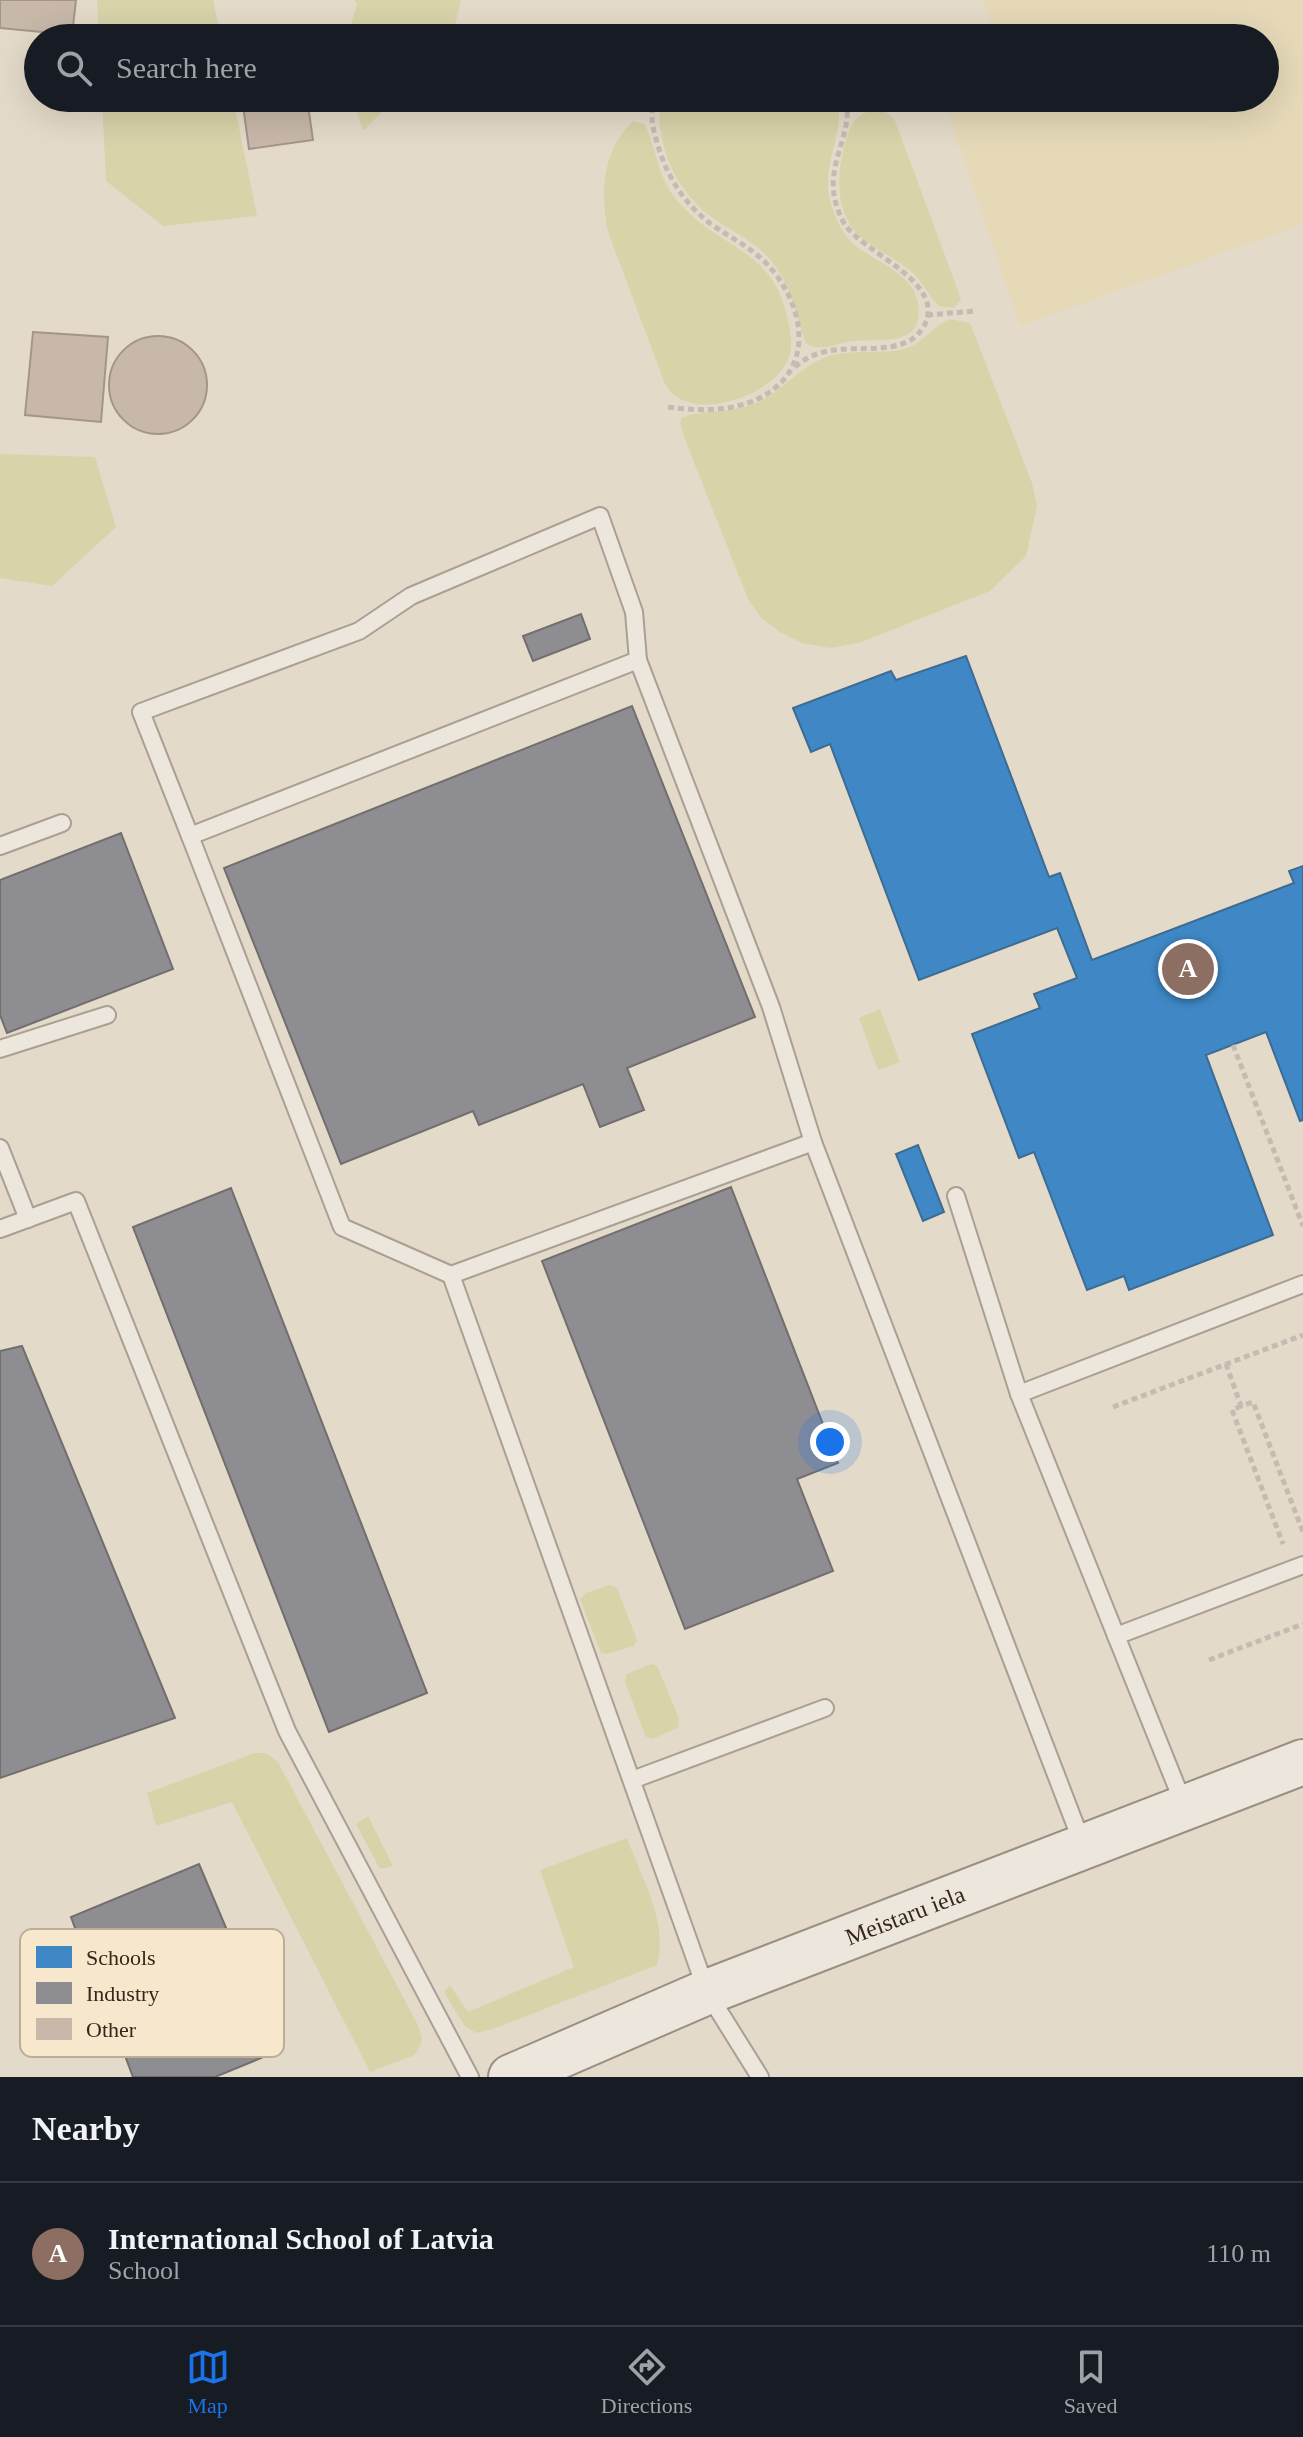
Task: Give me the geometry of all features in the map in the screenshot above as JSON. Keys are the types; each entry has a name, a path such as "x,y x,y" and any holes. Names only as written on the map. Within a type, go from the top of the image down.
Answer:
{"street":[{"name":"Meistaru iela","path":"511,2077 707,1992 1303,1762"}],"lane":[{"path":"813,1142 451,1275 342,1227 141,712 359,631 411,596 600,516 634,612 638,660 771,1007 813,1142 1084,1846"},
{"path":"190,836 638,660"},
{"path":"0,846 62,823"},
{"path":"0,1049 107,1015"},
{"path":"0,1148 28,1219"},
{"path":"956,1196 1019,1394 1185,1808"},
{"path":"0,1229 76,1201 287,1731 470,2077"},
{"path":"451,1275 707,1992 760,2077"},
{"path":"1019,1394 1303,1284"},
{"path":"1116,1636 1303,1565"},
{"path":"632,1780 825,1708"}],"path":[{"path":"653,112 653,127 663,163 676,188 703,217 747,245 778,278 791,303 800,345 789,373"},
{"path":"667,407 699,410 744,404 765,395 803,359 833,350 897,345 909,342 919,333 927,315 924,296 916,284 857,239 845,225 836,206 835,161 847,112"},
{"path":"927,315 975,311"},
{"path":"1233,1045 1303,1226"},
{"path":"1113,1407 1303,1335"},
{"path":"1226,1364 1241,1406"},
{"path":"1285,1549 1232,1410 1253,1402 1303,1532"},
{"path":"1209,1660 1303,1624"}],"shaded area":[{"path":"97,0 213,0 218,24 98,24"},
{"path":"354,0 461,0 455,24 351,24 357,4"},
{"path":"983,0 1303,0 1303,224 1020,326 948,112 1279,112 1279,24 991,24"},
{"path":"103,112 236,112 257,216 163,226 106,181"},
{"path":"357,112 382,112 363,131"},
{"path":"660,112 839,112 828,174 834,212 841,229 852,243 891,268 909,284 918,303 915,328 899,338 888,340 853,341 823,347 806,343 781,274 755,245 709,215 689,195 668,160"},
{"path":"885,112 894,118 961,299 954,308 939,306 912,272 861,237 846,217 839,181 842,156 852,124 865,113"},
{"path":"633,121 644,124 662,175 673,195 696,220 756,262 778,291 786,312 791,343 790,354 782,369 768,383 731,401 692,403 676,397 665,384 608,232 604,188 609,159"},
{"path":"950,319 970,323 1032,483 1037,506 1026,556 990,591 859,643 830,648 802,643 762,619 748,599 686,442 680,423 682,418 754,404 810,365 830,356 910,347"},
{"path":"0,454 95,457 116,527 52,586 0,578"},
{"path":"880,1009 900,1062 878,1070 859,1018"},
{"path":"610,1585 617,1588 637,1640 634,1646 607,1654 601,1653 580,1599 586,1593"},
{"path":"651,1664 657,1666 678,1716 679,1727 653,1739 646,1737 625,1682 627,1674"},
{"path":"255,1753 266,1753 278,1762 419,2027 422,2041 415,2055 370,2072 232,1802 156,1826 147,1793"},
{"path":"368,1816 393,1866 380,1869 356,1824"},
{"path":"627,1838 652,1900 659,1933 657,1965 493,2029 476,2033 464,2025 444,1992 450,1985 468,2012 574,1967 540,1870"}],"building: Schools":[{"path":"966,656 1049,877 1060,873 1092,960 1294,883 1289,871 1303,866 1303,1120 1300,1121 1266,1032 1206,1055 1273,1235 1129,1290 1124,1276 1087,1290 1034,1152 1019,1158 972,1034 1040,1008 1034,994 1077,978 1057,928 919,980 830,744 811,752 793,708 891,671 896,680"},
{"path":"918,1145 944,1212 923,1221 896,1154"}],"building: Industry":[{"path":"581,614 590,639 533,661 523,636"},
{"path":"632,706 755,1017 627,1068 644,1110 600,1127 583,1084 479,1125 473,1111 341,1164 224,868"},
{"path":"121,833 173,969 7,1033 0,1015 0,880"},
{"path":"731,1187 838,1463 797,1479 833,1571 685,1629 542,1261"},
{"path":"231,1188 427,1693 329,1732 133,1227"},
{"path":"22,1346 175,1718 0,1778 0,1351"},
{"path":"199,1864 226,1929 75,1929 71,1917"},
{"path":"126,2057 263,2057 215,2077 133,2077"}],"building: Other":[{"path":"0,0 76,0 73,24 24,24 24,30 0,28"},
{"path":"244,112 309,112 313,140 249,149"},
{"path":"33,332 108,337 101,422 25,415"},
{"path":"158,336 177,340 193,350 203,366 207,385 203,404 193,420 177,430 158,434 139,430 123,420 113,404 109,385 113,366 123,350 139,340"}],"place":[{"name":"International School of Latvia","path":"1188,969"}]}
